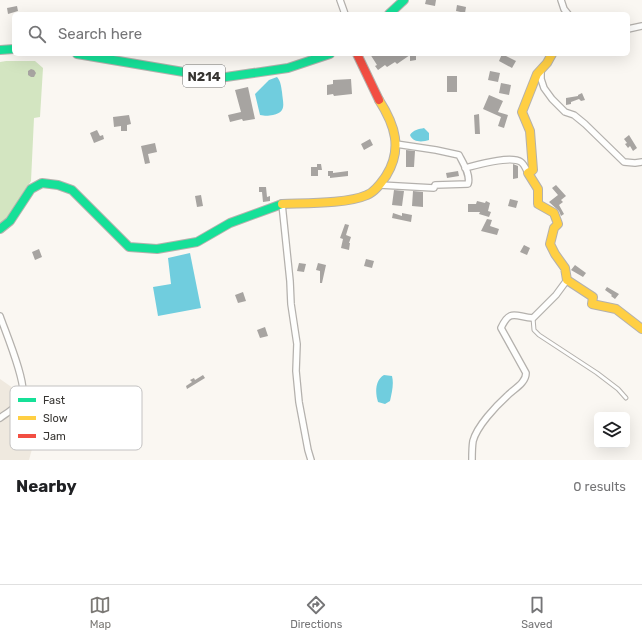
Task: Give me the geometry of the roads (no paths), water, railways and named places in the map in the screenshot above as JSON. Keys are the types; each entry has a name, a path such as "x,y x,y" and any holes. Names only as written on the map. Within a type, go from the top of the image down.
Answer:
{"main road":[{"path":"391,12 404,0"},
{"path":"0,50 12,48"},
{"name":"N214","path":"88,56 219,78 288,68 324,56"},
{"path":"0,229 10,221 19,210 25,197 31,189 42,183 58,185 72,190 80,200 130,247 157,249 197,242 230,223 282,204 351,200 368,195 380,185 391,168 396,153 396,144 393,128 387,113 375,94 358,56"},
{"path":"552,56 537,74 522,112 530,131 532,144 533,170 528,173 538,189 538,204 554,213 558,224 554,228 550,244 565,268 567,280 593,297 592,304 616,309 642,329"}],"street":[{"path":"340,0 344,12"},
{"path":"561,0 566,12"},
{"path":"630,29 642,26"},
{"path":"541,69 541,79 544,88 552,99 565,112 574,115 585,124 624,162 642,162"},
{"path":"380,185 434,188 435,185 468,184 470,180 459,155 396,144"},
{"path":"465,168 486,163 517,160 523,163 528,173"},
{"path":"282,204 291,304 297,344 296,371 298,402 311,460"},
{"path":"472,460 473,440 478,431 496,407 514,388 523,382 526,377 526,373 501,328 504,321 511,315 517,314 523,317 533,318 556,295 567,280"},
{"path":"0,316 24,386"},
{"path":"0,418 10,410"}],"lane":[{"path":"533,318 534,330 539,335 597,373 618,389 626,398"}],"water":[{"path":"277,77 281,88 283,104 282,110 273,115 260,115 255,94 269,80"},
{"path":"424,128 429,133 429,140 416,141 411,138 410,135 413,132"},
{"path":"190,253 201,308 158,316 153,287 171,284 168,258"},
{"path":"384,375 392,376 393,382 390,401 385,404 378,402 376,395 377,383"}]}
